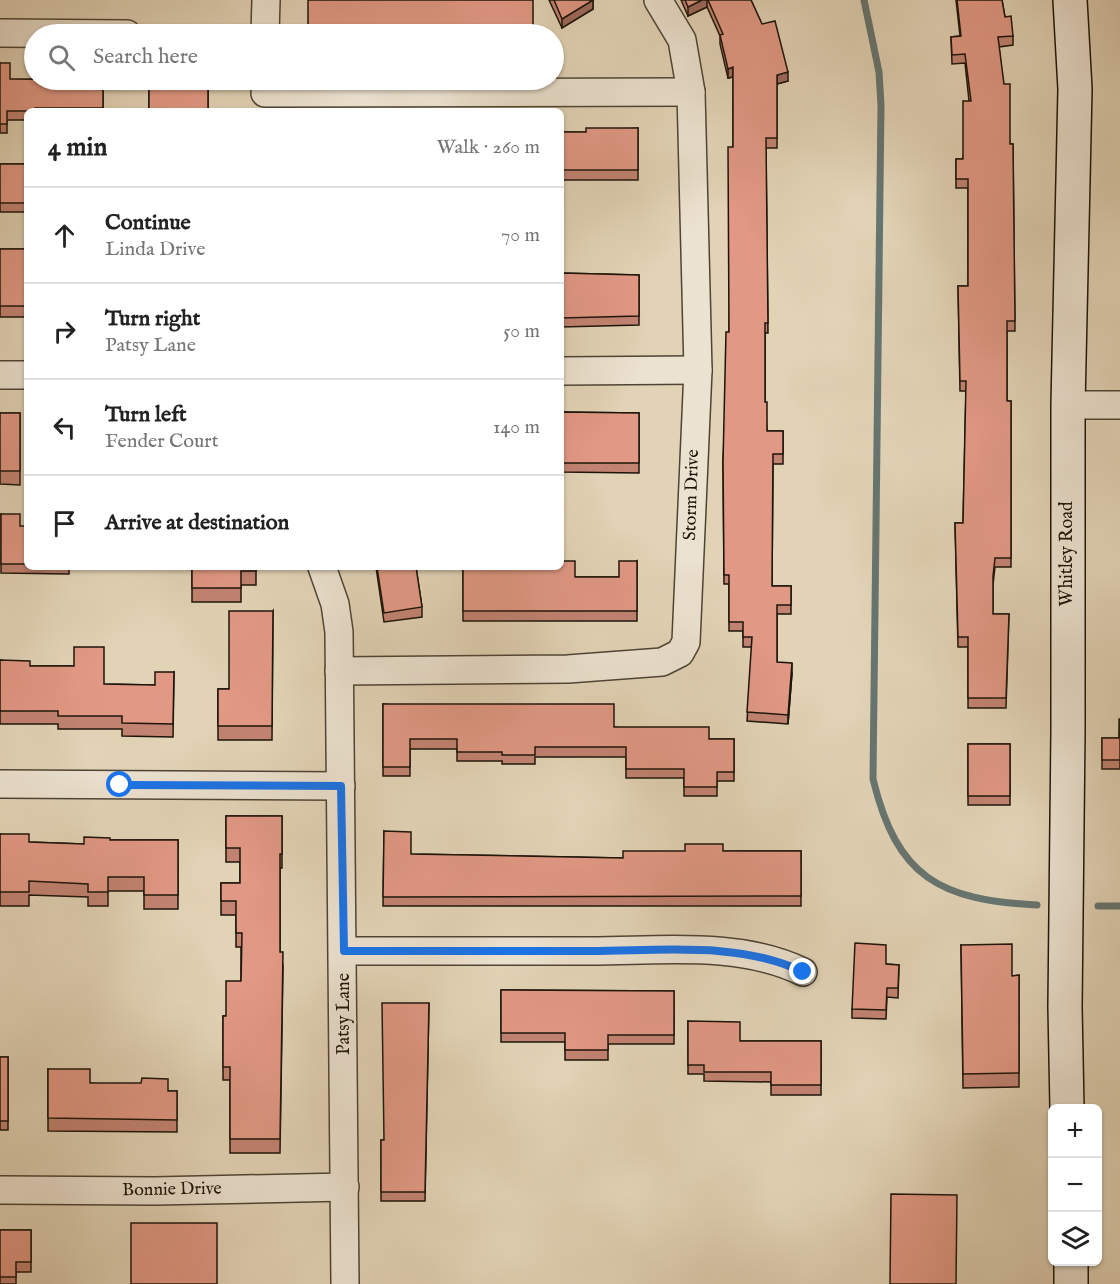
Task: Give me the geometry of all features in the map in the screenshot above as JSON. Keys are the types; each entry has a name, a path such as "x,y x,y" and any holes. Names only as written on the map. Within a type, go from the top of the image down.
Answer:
{"street":[{"path":"265,24 266,0"},
{"name":"Storm Drive","path":"339,671 568,669 662,662 680,653 686,642 698,370 691,92 682,40 658,0"},
{"name":"Whitley Road","path":"1067,1104 1065,1008 1068,405 1075,89 1070,0"},
{"path":"0,33 24,33"},
{"path":"265,94 691,92"},
{"path":"564,371 698,370"},
{"path":"0,375 24,375"},
{"path":"1068,405 1120,405"},
{"name":"Patsy Lane","path":"323,570 335,604 339,671 344,951 345,1284"},
{"path":"0,784 341,786"},
{"path":"344,951 685,951 754,954 777,960 803,972"},
{"name":"Bonnie Drive","path":"0,1190 155,1191 345,1187"},
{"path":"1071,1266 1071,1284"}],"building":[{"path":"308,0 533,0 533,24 308,24"},
{"path":"554,0 593,0 562,19"},
{"path":"685,0 702,0 688,7"},
{"path":"708,0 751,0 762,24 775,21 788,72 777,75 777,138 766,138 768,323 765,323 765,402 767,402 767,431 783,431 783,454 773,454 772,586 791,586 791,605 777,605 777,662 792,663 788,715 747,712 752,637 743,637 743,622 729,622 729,575 724,575 723,462 726,332 729,332 728,147 733,147 733,67 728,69 720,35 723,34"},
{"path":"957,0 1002,0 1005,17 1011,16 1013,36 998,37 1004,84 1010,84 1010,144 1013,144 1015,321 1007,321 1007,401 1011,401 1011,558 995,558 993,576 993,614 1009,614 1006,698 968,698 968,637 958,637 955,523 963,523 966,381 960,381 958,286 968,286 968,179 956,179 956,159 963,159 963,101 971,101 965,54 952,55 951,37 961,36"},
{"path":"0,63 10,63 10,79 24,79 24,90 103,90 103,108 24,108 24,111 7,111 7,124 0,124"},
{"path":"149,90 208,90 208,108 149,108"},
{"path":"586,128 638,128 638,170 564,170 564,132 586,132"},
{"path":"0,164 24,164 24,203 0,203"},
{"path":"0,249 24,249 24,306 0,306"},
{"path":"564,273 639,275 639,316 564,318"},
{"path":"564,412 639,413 639,463 564,463"},
{"path":"0,413 20,413 20,471 0,471"},
{"path":"1,514 20,514 20,526 24,526 24,564 1,564"},
{"path":"564,561 575,561 575,577 619,577 619,561 637,561 637,611 463,611 463,570 564,570"},
{"path":"192,570 256,570 241,571 241,588 192,588"},
{"path":"377,570 416,570 422,607 384,613"},
{"path":"229,611 273,611 272,726 218,726 218,689 229,689"},
{"path":"74,647 104,647 104,684 155,685 155,672 174,672 173,724 122,723 122,716 58,716 58,711 0,711 0,660 30,661 30,666 74,666"},
{"path":"383,704 614,704 614,727 709,727 709,739 734,739 734,772 717,772 717,787 684,787 684,769 626,769 626,747 535,747 535,755 502,755 502,752 457,752 457,739 410,739 410,767 383,767"},
{"path":"1119,719 1120,760 1102,760 1102,738 1119,738"},
{"path":"968,744 1010,744 1010,796 968,796"},
{"path":"226,816 282,816 280,952 283,952 280,1139 230,1139 230,1067 223,1067 223,1016 226,1016 226,981 241,981 242,933 236,933 236,901 221,901 221,883 240,883 240,848 226,848"},
{"path":"384,831 411,832 411,854 623,858 623,851 685,851 685,844 723,844 723,851 801,851 801,896 383,897"},
{"path":"0,834 29,834 29,842 84,844 84,837 110,838 110,840 178,840 178,895 144,895 144,877 108,877 108,892 88,892 88,884 29,881 29,892 0,892"},
{"path":"855,943 886,945 886,964 899,965 898,988 887,988 886,1010 852,1009"},
{"path":"1012,944 1012,976 1019,975 1019,1073 963,1074 961,945"},
{"path":"501,990 674,991 674,1035 608,1035 608,1050 565,1050 565,1033 501,1033"},
{"path":"382,1003 429,1003 425,1192 381,1192 381,1140 384,1140"},
{"path":"688,1021 740,1022 740,1041 821,1041 821,1085 771,1085 771,1072 704,1072 704,1065 688,1065"},
{"path":"0,1057 8,1057 8,1121 0,1121"},
{"path":"48,1069 90,1069 90,1083 141,1083 142,1078 168,1079 168,1091 177,1091 177,1120 48,1118"},
{"path":"891,1194 957,1195 956,1284 890,1284"},
{"path":"131,1223 217,1223 217,1284 131,1284"},
{"path":"0,1230 31,1230 31,1262 16,1262 16,1277 0,1277"}],"waterway":[{"path":"864,0 879,72 881,105 873,779 883,813 895,840 910,861 928,877 949,889 974,897 1037,905"},
{"path":"1098,906 1120,906"}],"route":[{"path":"120,785 341,786 344,951 685,951 754,954 777,960 803,972"}]}
